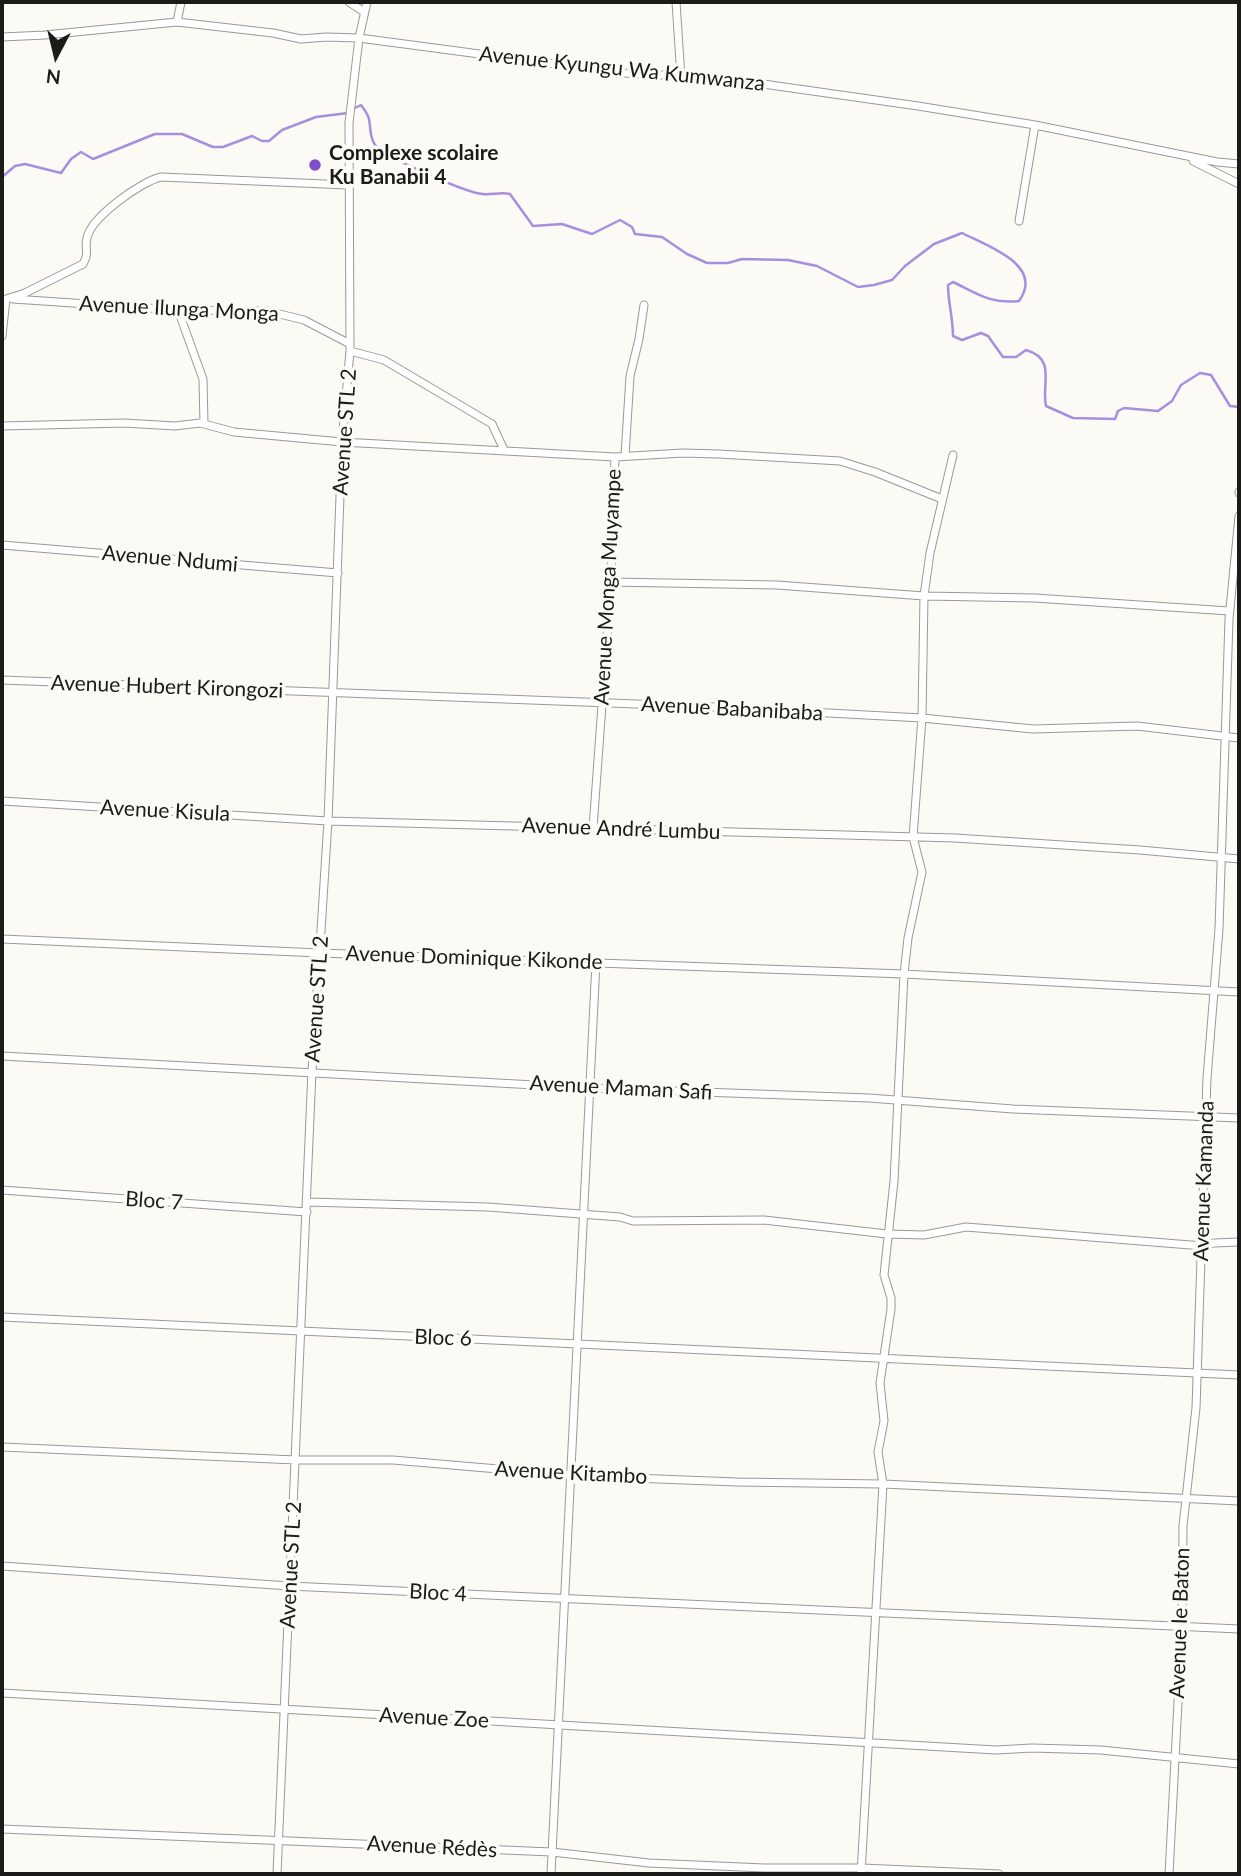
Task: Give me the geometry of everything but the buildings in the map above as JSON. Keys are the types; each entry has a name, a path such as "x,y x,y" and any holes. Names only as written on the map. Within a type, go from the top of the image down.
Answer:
{"street":[{"path":"177,22 181,2"},
{"path":"349,2 364,12"},
{"path":"359,38 367,2"},
{"path":"676,2 681,77"},
{"name":"Avenue Kyungu Wa Kumwanza","path":"2,37 177,22 273,33 301,40 326,37 359,38 623,73 721,78 1035,125 1217,162 1239,164"},
{"name":"Avenue STL 2","path":"277,1874 312,1072 328,821 342,442 350,347 349,123 359,38"},
{"path":"1019,221 1035,125"},
{"path":"1181,155 1239,184"},
{"path":"2,335 4,298 25,293 83,264 88,255 86,239 93,224 107,209 150,179 161,177 348,185"},
{"name":"Avenue Ilunga Monga","path":"4,298 159,309 267,311 287,314 350,347 384,360 492,424 504,450"},
{"path":"625,456 630,376 639,339 643,305"},
{"path":"159,309 183,322"},
{"path":"178,310 203,379 204,424"},
{"name":"Avenue Monga Muyampe","path":"2,426 83,423 175,426 204,424 234,432 342,442 615,457 611,582 593,828"},
{"path":"615,457 719,454 840,461 894,478 943,499"},
{"path":"862,1871 883,1484 878,1452 884,1421 880,1384 891,1309 891,1298 884,1275 893,1198 904,974 908,938 922,872 913,837 922,718 924,596 930,553 953,454"},
{"path":"1214,990 1229,615 1239,516"},
{"name":"Avenue Ndumi","path":"2,545 338,573"},
{"path":"611,582 777,585 924,596 1035,598 1229,615 1239,620"},
{"name":"Avenue Hubert Kirongozi","path":"2,680 333,694"},
{"name":"Avenue Babanibaba","path":"333,694 922,718 1033,729 1137,726 1239,738"},
{"name":"Avenue Kisula","path":"2,801 328,821"},
{"name":"Avenue André Lumbu","path":"328,821 913,837 1029,842 1239,859"},
{"name":"Avenue Dominique Kikonde","path":"2,939 904,974 1239,992"},
{"path":"551,1874 596,962"},
{"name":"Avenue Kamanda","path":"1196,1372 1214,990"},
{"name":"Avenue Maman Safi","path":"2,1056 899,1101 1013,1110 1239,1118"},
{"name":"Bloc 7","path":"2,1190 307,1212"},
{"path":"307,1202 488,1207 620,1217 633,1221 764,1220 887,1234 934,1235 958,1228 974,1228 1203,1246 1239,1242"},
{"name":"Bloc 6","path":"2,1317 1239,1375"},
{"name":"Avenue le Baton","path":"1169,1874 1182,1626 1183,1526 1196,1408 1196,1372"},
{"name":"Avenue Kitambo","path":"2,1447 296,1460 393,1460 572,1475 737,1482 883,1484 1239,1501"},
{"name":"Bloc 4","path":"2,1566 289,1586 1239,1629"},
{"name":"Avenue Zoe","path":"2,1693 996,1750 1101,1750 1239,1765"},
{"name":"Avenue Rédès","path":"2,1829 552,1852 661,1864 999,1874"}],"waterway":[{"path":"353,109 361,105 365,110 373,142 382,151 460,188 483,194 510,194 533,226 562,224 592,234 620,220 632,227 635,234 662,237 687,254 707,263 728,263 742,259 788,260 817,266 858,287 892,280 905,266 934,244 962,233 1010,258 1025,277 1025,288 1019,301 1009,302 984,297 953,282 948,285 953,336 962,340 981,333 988,336 1003,357 1016,357 1026,350 1036,354 1045,366 1046,406 1073,418 1115,419 1118,411 1124,408 1158,411 1172,401 1181,385 1200,373 1211,375 1230,406 1239,407"},
{"path":"2,177 15,166 25,164 61,173 71,159 81,152 93,159 155,134 182,134 213,147 223,147 252,136 269,141 282,130 316,117 348,113"}],"place":[{"name":"Complexe scolaire Ku Banabii 4","path":"315,165"}]}
